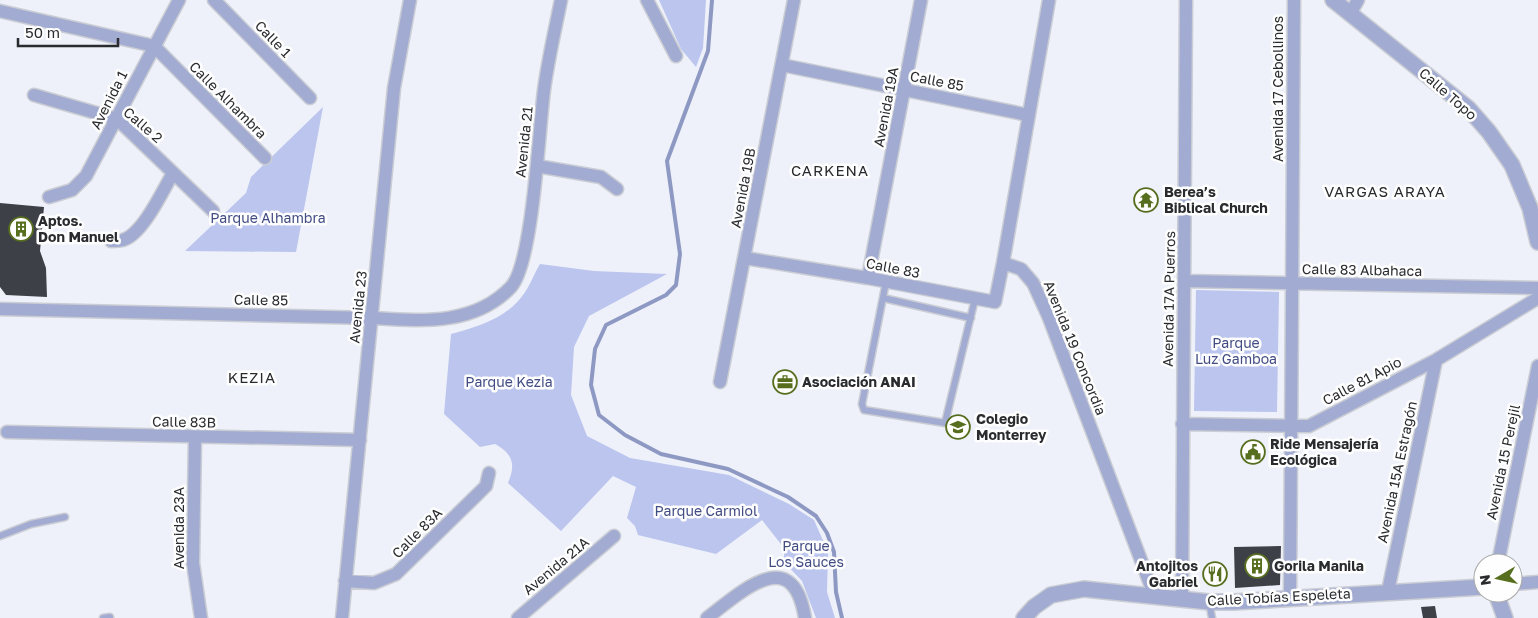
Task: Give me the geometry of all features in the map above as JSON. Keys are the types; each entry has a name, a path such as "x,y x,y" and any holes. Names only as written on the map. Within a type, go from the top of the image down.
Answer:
{"street":[{"name":"Avenida 1","path":"49,196 72,190 86,176 179,0"},
{"name":"Calle 1","path":"214,0 310,98"},
{"name":"Avenida 23","path":"342,618 394,88 410,0"},
{"name":"Avenida 21","path":"512,286 525,258 537,166 544,88 561,0"},
{"path":"647,0 676,56"},
{"name":"Avenida 19B","path":"720,382 794,0"},
{"name":"Avenida 19A","path":"868,278 921,0"},
{"path":"1003,263 1049,0"},
{"name":"Avenida 17A Puerros","path":"1182,599 1186,0"},
{"name":"Avenida 17 Cebollinos","path":"1290,598 1294,284 1294,0"},
{"name":"Calle Topo","path":"1333,0 1468,108 1489,132 1512,165 1530,208 1538,242"},
{"path":"1350,14 1358,0"},
{"path":"0,11 154,46"},
{"name":"Calle Alhambra","path":"154,46 265,158"},
{"name":"Calle 85","path":"782,65 1028,115"},
{"name":"Calle 2","path":"34,95 117,119 213,211"},
{"path":"537,166 601,177 617,189"},
{"path":"111,241 123,240 132,235 144,221 173,173"},
{"name":"Calle 83","path":"745,258 868,278 995,302 1003,263"},
{"name":"Avenida 19 Concordia","path":"1003,263 1021,269 1033,283 1049,318 1155,597"},
{"name":"Calle 83 Albahaca","path":"1185,281 1538,288"},
{"name":"Calle 85","path":"0,309 372,318 417,321 447,319 473,313 494,301 512,286"},
{"name":"Calle 81 Apio","path":"1182,424 1309,426 1436,360 1538,298"},
{"name":"Avenida 15A Estragón","path":"1388,591 1436,360"},
{"name":"Avenida 15 Perejil","path":"1500,553 1538,366"},
{"name":"Calle 83B","path":"7,432 195,438 360,440"},
{"name":"Avenida 23A","path":"195,438 192,563 201,618"},
{"name":"Calle 83A","path":"345,581 374,582 396,574 486,486 489,473"},
{"name":"Avenida 21A","path":"518,618 614,536"},
{"path":"714,615 760,580 770,577 788,580 799,596 805,618"},
{"path":"1523,583 1538,582"},
{"name":"Calle Tobías Espeleta","path":"1024,618 1034,607 1050,595 1084,589 1209,602 1473,587"},
{"path":"1500,603 1505,618"}],"lane":[{"path":"886,282 862,404 864,410 945,423 975,299"},
{"path":"883,298 971,318"},
{"path":"0,536 31,524 65,517"},
{"path":"1209,602 1212,618"}],"green space":[{"path":"659,0 706,0 703,48 696,67 681,49"},
{"name":"Parque Alhambra","path":"323,107 296,252 185,251 246,193 251,177"},
{"name":"Parque Kezia","path":"540,264 594,271 667,274 589,316 574,347 571,395 587,436 630,458 729,475 789,504 814,520 828,552 827,592 835,618 816,618 802,581 784,562 784,548 762,520 716,554 638,535 635,526 627,518 636,487 613,476 561,531 508,483 512,465 506,452 495,444 480,447 444,414 451,334 490,321 508,310 525,291"},
{"name":"Parque Luz Gamboa","path":"1196,290 1279,292 1277,412 1194,411"}],"building":[{"name":"Aptos. Don Manuel","path":"0,203 44,207 40,251 46,268 47,297 6,295 0,287"},
{"name":"Gorila Manila","path":"1281,546 1280,585 1235,588 1234,547"},
{"path":"1435,606 1437,618 1423,618 1421,607"}],"waterway":[{"path":"712,0 708,51 667,161 680,254 676,285 666,295 606,325 595,349 591,385 599,415 625,435 661,454 728,469 788,497 816,516 827,533 834,552 836,592 842,618"}],"place":[{"name":"Berea’s Biblical Church","path":"1146,200"},
{"name":"Aptos. Don Manuel","path":"21,229"},
{"name":"Asociación ANAI","path":"785,382"},
{"name":"Colegio Monterrey","path":"958,427"},
{"name":"Ride Mensajería Ecológica","path":"1253,452"},
{"name":"Gorila Manila","path":"1257,566"},
{"name":"Antojitos Gabriel","path":"1215,574"}],"district":[{"name":"CARKENA","path":"830,171"},
{"name":"VARGAS ARAYA","path":"1385,192"},
{"name":"KEZIA","path":"252,378"}],"park label":[{"name":"Parque Carmiol","path":"706,511"},
{"name":"Parque Los Sauces","path":"806,554"}]}
